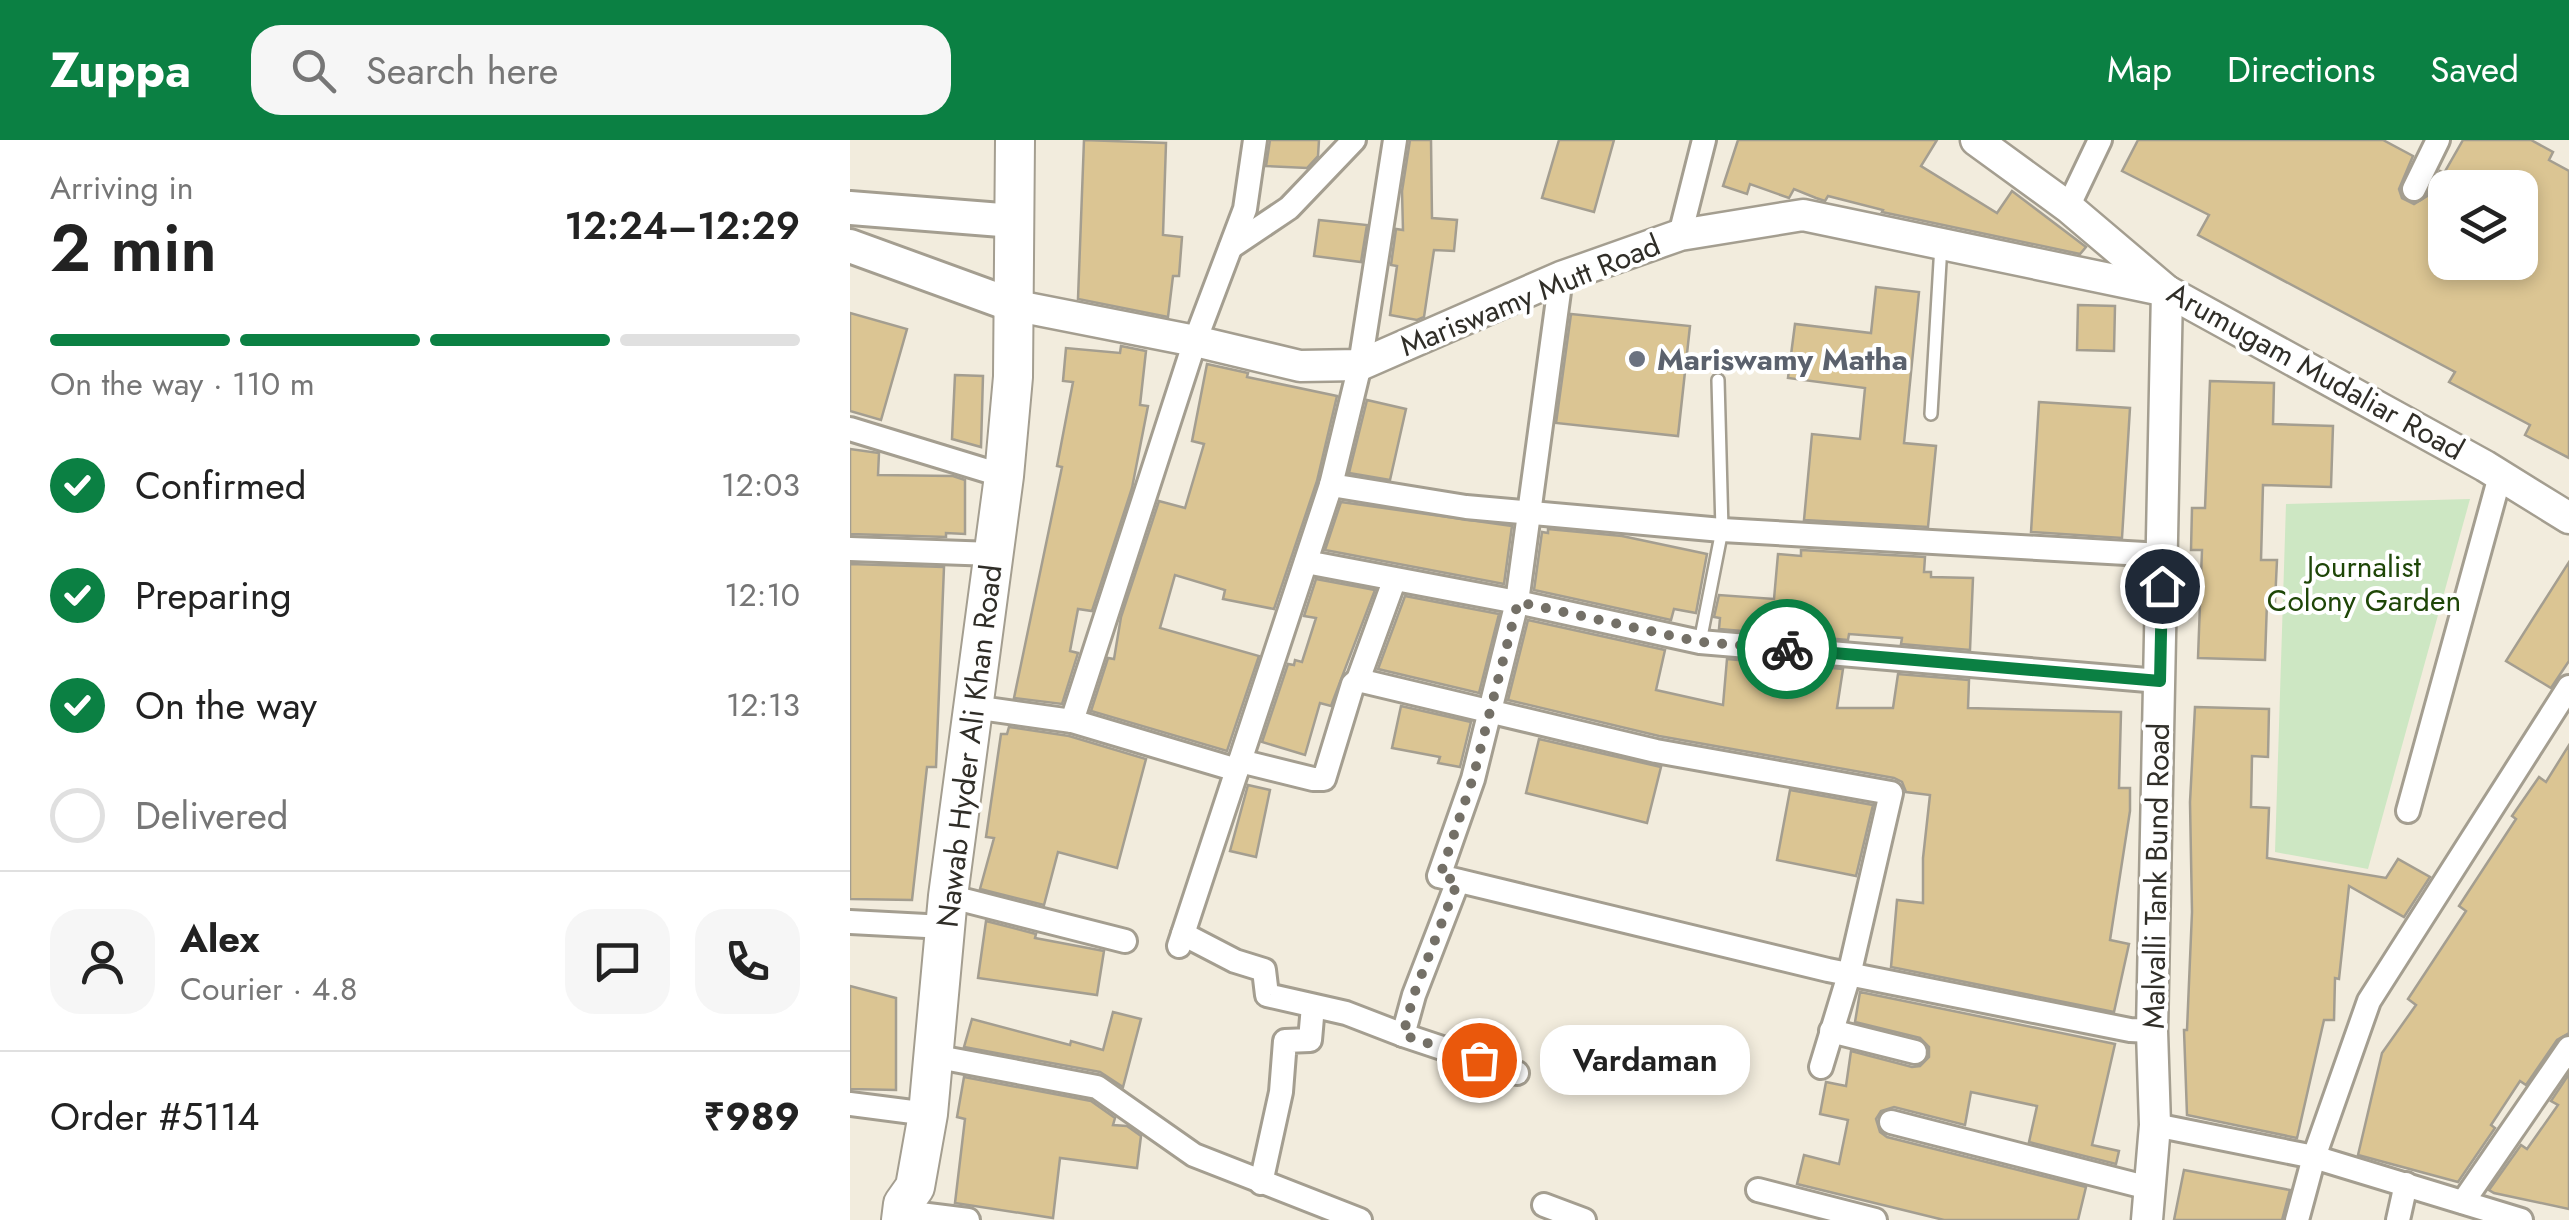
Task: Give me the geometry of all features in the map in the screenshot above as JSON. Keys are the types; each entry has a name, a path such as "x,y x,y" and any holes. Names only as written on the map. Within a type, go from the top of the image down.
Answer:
{"main road":[{"name":"Nawab Hyder Ali Khan Road","path":"914,1210 928,1114 946,912 1004,476 1013,377 1015,140"},
{"path":"850,208 1014,221"},
{"path":"850,246 1012,305"}],"street":[{"path":"1072,721 1196,341 1245,209 1255,140"},
{"path":"1231,247 1289,208 1354,140"},
{"path":"1395,140 1360,364 1331,485 1181,940 1264,970 1267,995 1346,1014 1517,1073"},
{"path":"1680,235 1704,140"},
{"name":"Arumugam Mudaliar Road","path":"1976,140 2068,207 2167,291 2569,518"},
{"path":"2068,207 2100,140"},
{"path":"2414,189 2438,140"},
{"name":"Mariswamy Mutt Road","path":"1012,305 1300,366 1360,364 1561,278 1680,235 1803,215 2167,291"},
{"path":"1561,278 1518,602 1473,778 1440,876 1849,975 2130,1030 2152,1031"},
{"name":"Malvalli Tank Bund Road","path":"2147,1220 2155,1125 2152,1031 2167,291"},
{"path":"850,429 1004,476"},
{"path":"2408,811 2500,476"},
{"path":"1331,485 1466,507 1722,530 2162,555"},
{"path":"850,550 994,554"},
{"path":"1306,562 1700,642 2160,681"},
{"path":"974,707 1072,721 1238,766 1324,778 1352,684 1358,680 1394,580"},
{"path":"1358,680 1656,750 1892,793 1849,975 1821,1067"},
{"path":"2297,1220 2314,1156 2370,1001 2569,687"},
{"path":"1403,1035 1414,994 1458,881"},
{"path":"850,922 946,912 1125,942"},
{"path":"1260,1183 1281,1092 1285,1041 1310,1040 1312,1006"},
{"path":"1832,1032 1915,1052"},
{"path":"2463,1202 2569,1048"},
{"path":"932,1056 1097,1087 1194,1155 1360,1220"},
{"path":"850,1104 928,1114"},
{"path":"1891,1122 2149,1188"},
{"path":"2155,1125 2314,1156 2521,1220"},
{"path":"2398,1220 2406,1184"},
{"path":"1758,1190 1875,1220"},
{"path":"1544,1205 1584,1220"},
{"path":"914,1210 968,1220"}],"lane":[{"path":"1931,414 1941,245"},
{"path":"1700,642 1722,530 1718,380"}],"green space":[{"name":"Journalist Colony Garden","path":"2470,499 2368,869 2275,852 2286,504"}],"building":[{"path":"1084,140 1166,143 1163,235 1182,237 1179,276 1173,276 1168,317 1078,299"},
{"path":"1270,140 1319,140 1318,156 1307,168 1266,166"},
{"path":"1410,140 1431,140 1432,218 1457,220 1454,251 1434,250 1424,317 1417,320 1390,315 1397,266 1391,265 1396,229 1403,230 1402,191"},
{"path":"1559,140 1614,140 1594,212 1542,198"},
{"path":"1738,140 1937,140 1921,166 1997,213 2012,191 2086,247 2080,254 1882,212 1828,196 1825,201 1794,189 1789,198 1750,184 1747,194 1723,186"},
{"path":"2138,140 2383,140 2413,156 2399,189 2402,198 2414,204 2428,194 2428,280 2538,280 2538,170 2446,170 2463,140 2531,140 2553,152 2549,160 2569,171 2569,458 2525,435 2530,425 2449,382 2455,372 2198,235 2209,215 2122,171"},
{"path":"1319,220 1367,225 1361,262 1314,256"},
{"path":"1876,287 1919,292 1904,443 1936,446 1928,527 1804,520 1812,434 1860,439 1865,388 1788,378 1795,324 1871,333"},
{"path":"2078,305 2115,306 2114,351 2077,350"},
{"path":"850,313 907,329 881,420 850,411"},
{"path":"1571,314 1690,326 1678,436 1556,423"},
{"path":"1121,346 1146,351 1140,405 1148,406 1132,488 1092,611 1078,609 1070,651 1078,653 1062,704 1014,698 1062,467 1057,466 1073,382 1063,381 1066,348 1120,353"},
{"path":"1207,364 1248,373 1247,377 1337,396 1317,481 1274,609 1223,599 1225,590 1175,575 1160,628 1259,656 1227,751 1091,711 1108,658 1114,659 1121,617 1159,501 1185,508 1204,444 1192,441"},
{"path":"955,375 983,376 981,447 952,439"},
{"path":"2210,381 2274,383 2273,424 2333,426 2331,487 2263,485 2261,560 2277,560 2275,602 2267,602 2265,660 2198,658 2202,550 2191,550 2192,508 2205,508"},
{"path":"1367,400 1406,409 1390,480 1349,473"},
{"path":"2039,402 2130,408 2122,538 2031,532"},
{"path":"850,449 879,453 878,475 953,476 965,480 965,534 850,534"},
{"path":"1341,502 1512,526 1504,584 1325,550"},
{"path":"1548,529 1622,536 1707,554 1696,613 1674,609 1671,620 1534,590 1542,532 1548,533"},
{"path":"1801,550 1925,557 1924,572 1931,572 1931,577 1973,578 1970,650 1901,644 1902,638 1849,634 1848,640 1719,629 1720,618 1714,617 1719,595 1774,599 1778,554 1801,556"},
{"path":"2569,562 2569,661 2551,688 2506,661"},
{"path":"850,564 944,567 936,767 927,767 912,900 850,899"},
{"path":"1316,579 1375,590 1331,706 1320,703 1305,755 1262,742 1288,664 1302,662 1316,618 1304,616"},
{"path":"1405,596 1499,614 1479,693 1378,669"},
{"path":"1528,620 1665,650 1656,690 1723,705 1727,659 1843,669 1837,708 1893,708 1898,674 1969,680 1968,708 2121,712 2119,788 2130,788 2130,811 2110,940 2129,944 2114,1012 1891,967 1897,900 1923,903 1930,795 1906,792 1902,782 1894,778 1659,736 1508,700"},
{"path":"1401,706 1471,722 1460,767 1438,763 1440,757 1392,748"},
{"path":"2195,707 2269,709 2268,757 2252,756 2251,807 2269,808 2267,858 2386,878 2398,859 2430,877 2404,917 2349,886 2339,979 2335,978 2334,1020 2324,1020 2297,1138 2187,1115 2184,1030 2192,912 2190,802"},
{"path":"1009,727 1069,736 1146,759 1117,868 1058,852 1044,905 980,889 994,838 986,837 1001,734 1007,734"},
{"path":"1539,739 1661,767 1647,823 1526,793"},
{"path":"2569,745 2569,1033 2557,1040 2526,1085 2520,1081 2491,1125 2495,1128 2458,1182 2358,1155 2382,1053 2416,1005 2408,999 2466,911 2459,906 2516,819 2512,816 2539,777 2546,782"},
{"path":"1248,785 1270,790 1256,857 1230,851"},
{"path":"1790,790 1873,805 1856,876 1777,860"},
{"path":"986,921 1036,934 1035,938 1104,951 1097,995 978,978"},
{"path":"850,986 896,998 896,1090 850,1089"},
{"path":"1860,992 2115,1044 2092,1145 2119,1151 2116,1164 2029,1142 2037,1106 1971,1092 1965,1125 1894,1107 1881,1111 1876,1119 1880,1132 1887,1137 2086,1187 2078,1220 1944,1220 1797,1184 1804,1155 1839,1164 1848,1120 1820,1114 1826,1082 1846,1086 1851,1051 1912,1067 1920,1066 1929,1057 1929,1047 1920,1038 1855,1022"},
{"path":"1113,1012 1141,1019 1123,1087 1100,1072 964,1047 972,1019 1103,1050"},
{"path":"2569,1074 2569,1209 2489,1190 2521,1145 2527,1149 2558,1105 2551,1101"},
{"path":"964,1077 1091,1101 1115,1118 1113,1125 1127,1126 1141,1136 1137,1168 1060,1158 1053,1218 955,1203 965,1119 957,1117"},
{"path":"2184,1170 2290,1190 2282,1220 2174,1220"}],"way so far":[{"path":"1479,1060 1403,1035 1414,994 1458,881 1440,876 1473,778 1518,602 1700,642 1787,649"}],"place":[{"name":"Mariswamy Matha","path":"1637,359"},
{"name":"Vardaman","path":"1479,1060"}],"route":[{"path":"1787,649 2160,681 2162,586"}]}
